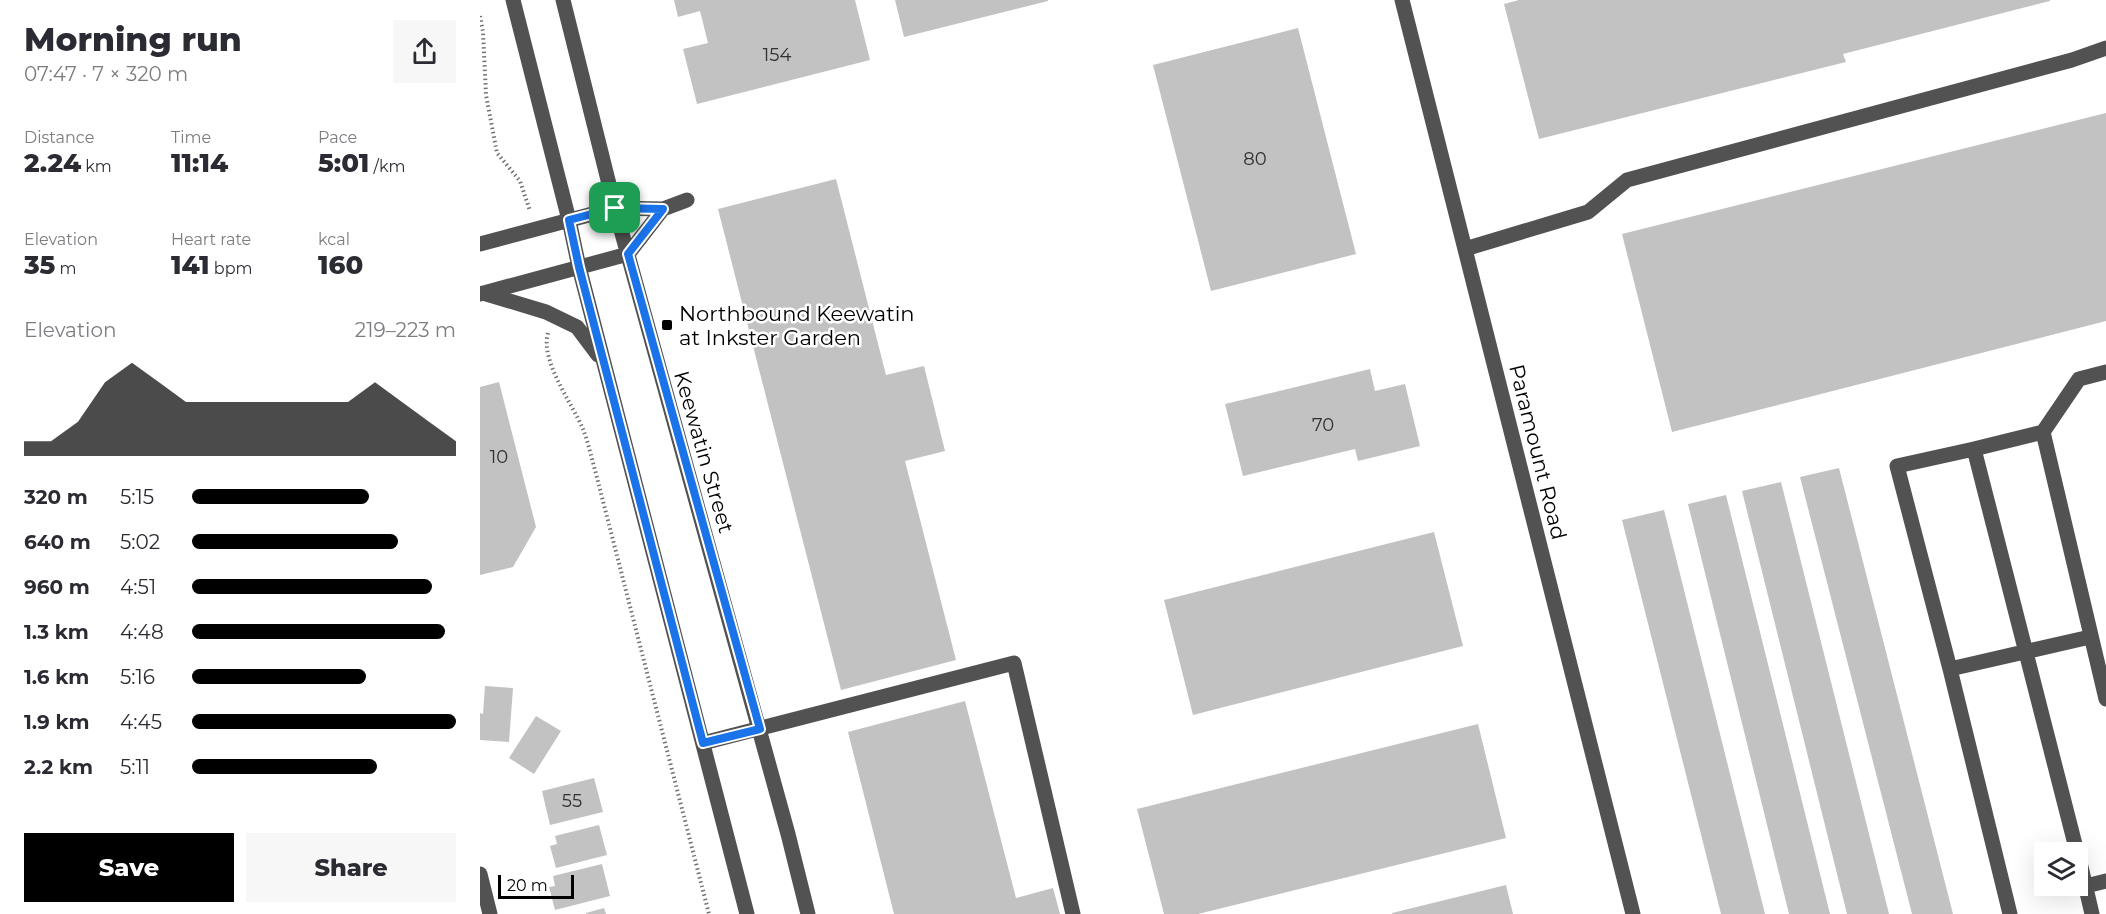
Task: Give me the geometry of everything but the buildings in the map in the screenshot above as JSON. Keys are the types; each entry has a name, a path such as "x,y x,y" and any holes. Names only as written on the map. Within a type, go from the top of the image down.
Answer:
{"street":[{"path":"513,0 579,267 747,914"},
{"name":"Keewatin Street","path":"563,0 615,208 760,729 808,914"},
{"name":"Paramount Road","path":"1402,0 1633,914"},
{"path":"1465,249 1588,212 1627,180 2072,60 2106,48"},
{"path":"480,244 615,208 663,209 687,200"},
{"path":"482,293 628,254 663,209"},
{"path":"482,293 546,312 577,327 604,364"},
{"path":"2010,914 1897,466 2043,432 2079,379 2106,372"},
{"path":"2043,432 2106,699"},
{"path":"1974,449 2074,842"},
{"path":"1950,669 2090,637"},
{"path":"703,743 1014,663 1073,914"},
{"path":"480,874 490,914"},
{"path":"2088,886 2106,881"},
{"path":"2088,895 2092,914"}],"path":[{"path":"480,16 486,94 497,153 520,181"},
{"path":"547,336 547,350 552,366 584,431 709,914"}],"place":[{"name":"Northbound Keewatin at Inkster Garden","path":"667,325"}],"route":[{"path":"615,208 663,209 628,254 760,729 703,743 579,267 569,220 615,208"}]}
